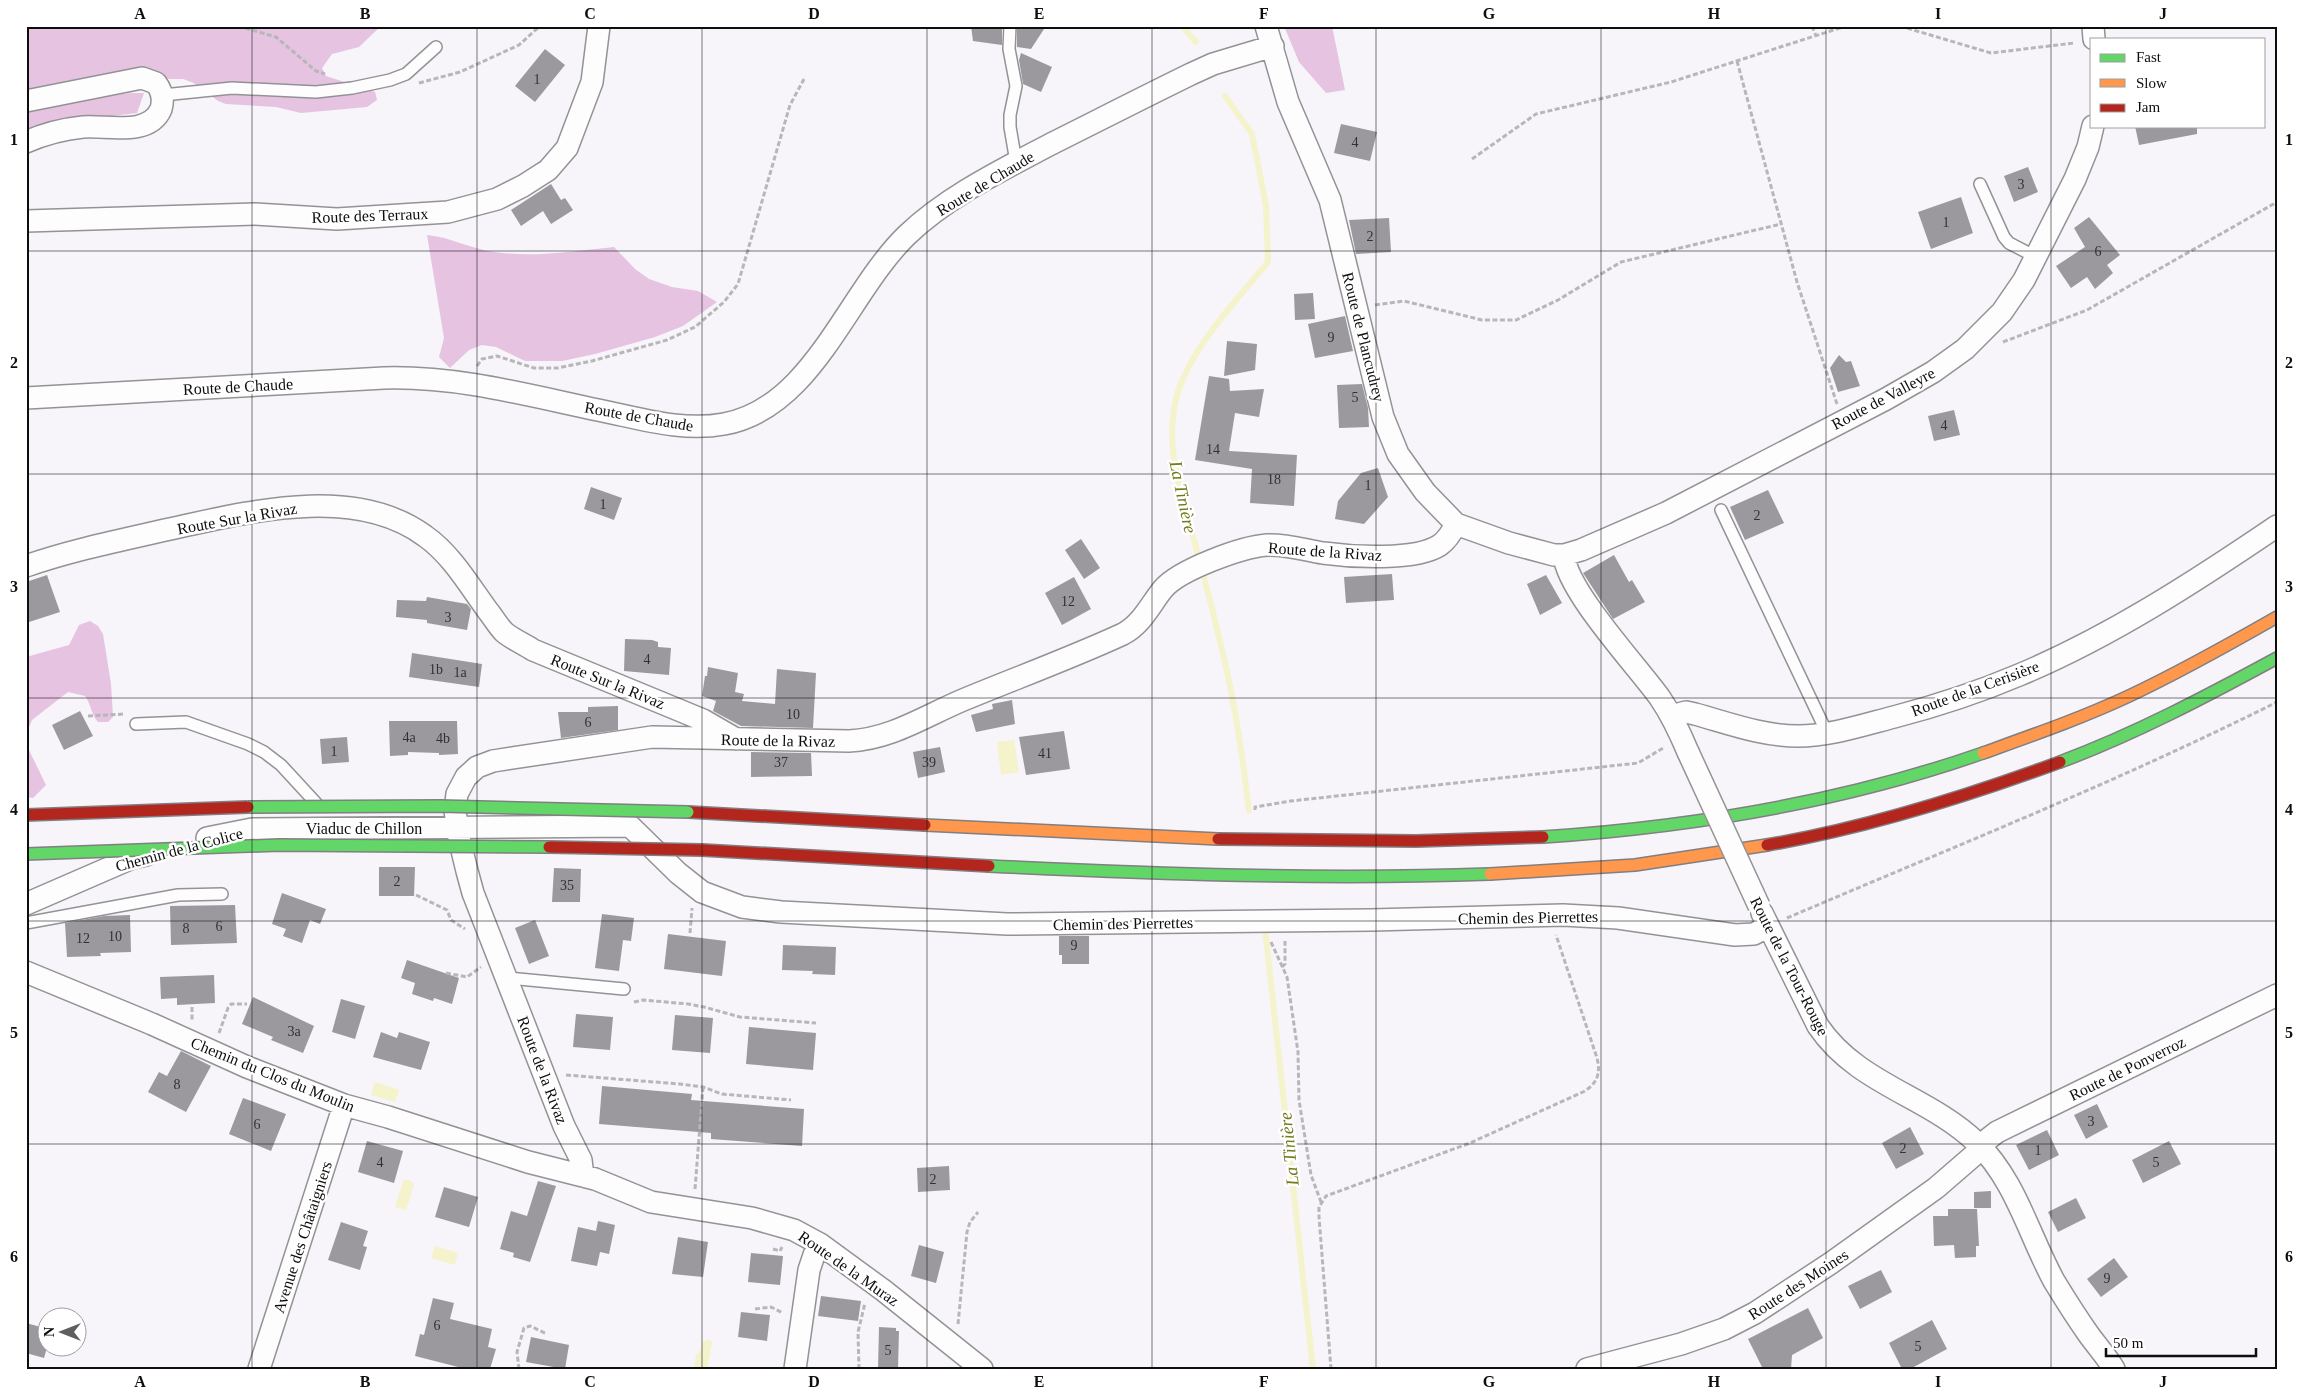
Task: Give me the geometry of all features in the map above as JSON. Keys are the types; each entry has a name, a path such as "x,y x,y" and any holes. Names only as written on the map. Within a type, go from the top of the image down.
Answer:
{"highway":[{"name":"Viaduc de Chillon","path":"26,815 319,806 562,808 688,812 1075,833 1284,841 1374,842 1549,837 1638,829 1738,814 1814,800 1944,765 2030,736 2105,706 2194,663 2277,617"},
{"name":"Viaduc de Chillon","path":"26,854 304,845 445,844 702,850 1093,871 1294,878 1552,872 1704,856 1878,822 1957,799 2044,770 2169,715 2277,658"}],"street":[{"name":"Route des Terraux","path":"26,221 255,214 337,219 448,212 497,199 523,186 548,170 567,148 592,82 599,26"},
{"name":"Route de Chaude","path":"26,398 384,378 426,378 472,383 660,423 706,426 742,419 777,402 798,383 874,274 907,236 956,197 1016,162 1270,36"},
{"name":"Route de Plancudrey","path":"1270,36 1288,102 1330,200 1391,440 1401,459 1417,482 1456,524 1533,550 1564,555"},
{"path":"26,101 142,78 156,83 162,95 159,113 146,124 132,127 69,129 26,142"},
{"name":"Route de Valleyre","path":"1564,555 1604,541 1649,521 1933,372 1965,349 2002,312 2018,290 2075,179 2088,147 2093,128"},
{"name":"Route Sur la Rivaz","path":"26,566 88,547 280,508 326,506 382,515 406,524 426,536 438,547 468,583 504,632 518,641 533,650 703,720 737,740"},
{"name":"Route de la Rivaz","path":"583,1176 581,1160 564,1126 474,893 457,827 456,811 460,787 470,772 482,764 528,754 652,737 737,740 858,740 874,738 906,728 950,706 1130,630 1142,618 1164,588 1178,575 1213,561 1250,548 1267,545 1282,545 1334,554 1382,555 1417,553 1441,544 1456,524"},
{"name":"Route de la Cerisière","path":"1671,716 1686,712 1779,735 1798,736 1827,733 1927,708 2019,676 2087,643 2222,563 2277,526"},
{"name":"Route de la Tour-Rouge","path":"1564,555 1565,566 1572,581 1656,693 1671,716 1768,926 1818,1026 1829,1043 1858,1068 1958,1127 1980,1147 2006,1182 2060,1290 2114,1369"},
{"name":"Chemin des Pierrettes","path":"457,827 630,826 695,887 719,900 753,909 1007,924 1294,921 1551,915 1612,917 1735,935 1754,934 1768,926"},
{"name":"Chemin de la Colice","path":"26,904 132,858 252,829 457,827"},
{"name":"Chemin du Clos du Moulin","path":"28,978 344,1105 388,1117 528,1162 583,1176"},
{"name":"Route de Ponverroz","path":"1980,1147 1988,1138 2012,1123 2277,995"},
{"name":"Avenue des Châtaigniers","path":"260,1368 344,1105"},
{"name":"Route des Moines","path":"1587,1369 1681,1344 1724,1329 1755,1314 1926,1196 1973,1156 1980,1147"},
{"name":"Route de la Muraz","path":"583,1176 650,1202 764,1220 794,1230 820,1244 868,1279 982,1369"},
{"path":"795,1369 811,1261 820,1244"}],"lane":[{"path":"1010,26 1009,49 1016,86 1010,115 1010,127 1016,162"},
{"path":"162,95 232,88 316,92 352,88 390,80 406,74 436,47"},
{"path":"1980,184 2004,237 2009,243 2036,257"},
{"path":"1721,510 1827,733"},
{"path":"136,724 186,722 248,744 264,752 281,765 339,828"},
{"path":"26,923 178,894 222,894"},
{"path":"508,978 624,989"}],"path":[{"path":"238,26 276,37 316,71 326,74"},
{"path":"417,84 460,72 519,45 540,26"},
{"path":"1812,26 1816,36"},
{"path":"1472,160 1536,114 1671,82 1846,26"},
{"path":"1900,26 1991,53 2090,36"},
{"path":"1737,61 1797,282 1843,420"},
{"path":"472,383 478,364 486,358 503,357 525,366 544,369 592,361 674,337 695,327 724,302 738,284 790,105 804,79"},
{"path":"1998,346 2006,340 2088,310 2277,202"},
{"path":"1357,308 1404,301 1482,320 1516,320 1558,300 1621,262 1782,224"},
{"path":"1768,926 2060,804 2277,702"},
{"path":"1255,810 1255,807 1291,801 1638,764 1667,746"},
{"path":"416,895 447,910 451,920 468,930"},
{"path":"1320,1202 1329,1193 1386,1175 1470,1143 1583,1092 1593,1084 1598,1074 1597,1058 1551,915"},
{"path":"1282,967 1286,964 1284,944 1292,931 1294,921"},
{"path":"1270,936 1271,944 1287,977 1294,1013 1300,1100 1310,1175 1320,1202 1319,1217 1331,1369"},
{"path":"446,973 467,977 483,965"},
{"path":"628,1004 643,1000 704,1007 740,1017 816,1023"},
{"path":"213,1051 228,1008 231,1004 247,1004"},
{"path":"545,1077 563,1074 703,1088 722,1094 792,1100"},
{"path":"693,1210 703,1088"},
{"path":"950,1342 958,1330 967,1232 970,1222 978,1212"},
{"path":"859,1369 858,1332 865,1302 860,1292 868,1279"},
{"path":"755,1309 771,1307 788,1317 802,1319"},
{"path":"519,1369 517,1352 524,1328 530,1326 547,1334"}],"shaded area":[{"path":"26,26 381,26 359,47 332,54 322,68 326,76 375,92 377,100 367,107 301,113 276,107 226,104 218,101 194,83 183,79 168,79 153,72 26,96"},
{"path":"1284,26 1332,26 1345,90 1326,93 1299,62"},
{"path":"130,93 144,93 137,113 39,125 26,132 26,108"},
{"path":"427,235 485,250 509,254 554,253 614,247 635,269 649,279 672,287 698,291 717,302 683,326 655,337 595,354 562,361 525,361 496,347 482,345 469,350 450,368 439,357 444,338"},
{"path":"90,621 98,626 103,634 111,684 113,717 108,722 98,722 85,696 68,692 32,720 26,734 26,657 69,645 79,625"},
{"path":"1014,740 1019,772 1001,775 997,742"},
{"path":"26,744 46,785 33,798 26,797"},
{"path":"375,1082 399,1090 395,1102 371,1095"},
{"path":"410,1180 414,1185 406,1210 395,1207 403,1181"},
{"path":"435,1246 458,1253 455,1265 431,1258"},
{"path":"710,1340 712,1343 707,1369 694,1367 696,1355 700,1352 702,1342"}],"building":[{"path":"971,26 1002,26 1002,45 973,41"},
{"path":"1017,26 1046,26 1031,49 1017,47"},
{"path":"545,49 565,65 535,102 515,86"},
{"path":"1021,53 1052,67 1041,92 1023,84 1019,60"},
{"path":"1341,124 1377,132 1370,161 1334,153"},
{"path":"2135,128 2197,128 2197,134 2139,145"},
{"path":"2028,167 2038,192 2014,202 2004,176"},
{"path":"551,184 561,200 565,198 573,210 551,224 543,211 521,226 511,210"},
{"path":"1961,197 1973,233 1931,249 1918,212"},
{"path":"2089,217 2120,255 2107,265 2113,273 2095,289 2087,277 2071,288 2056,266 2085,247 2074,228"},
{"path":"1389,218 1391,252 1356,254 1349,220"},
{"path":"1313,293 1315,319 1295,320 1294,294"},
{"path":"1345,316 1353,351 1315,358 1308,324"},
{"path":"1227,341 1257,344 1255,370 1224,376"},
{"path":"1839,355 1846,362 1851,361 1860,386 1838,392 1830,368"},
{"path":"1209,376 1229,379 1230,391 1264,389 1259,417 1235,413 1229,451 1297,455 1294,506 1250,503 1252,469 1195,460"},
{"path":"1362,384 1368,408 1369,427 1339,428 1337,385"},
{"path":"1954,410 1960,435 1934,441 1928,416"},
{"path":"1378,468 1388,497 1364,524 1335,519 1338,501 1361,473"},
{"path":"591,487 622,498 614,520 584,509"},
{"path":"1768,490 1784,523 1745,540 1730,507"},
{"path":"1081,539 1100,568 1084,579 1065,550"},
{"path":"1614,555 1629,582 1632,580 1645,602 1613,619 1583,573"},
{"path":"1392,574 1394,600 1346,603 1344,577"},
{"path":"47,575 60,612 26,623 26,582"},
{"path":"1546,575 1562,603 1540,615 1527,584"},
{"path":"1074,577 1091,609 1062,625 1045,593"},
{"path":"427,597 467,604 471,609 467,630 427,623 427,620 396,617 397,600 426,601"},
{"path":"625,639 652,640 658,642 658,647 671,648 669,675 624,671"},
{"path":"412,653 482,664 479,687 409,677"},
{"path":"708,667 738,673 735,692 744,694 742,701 775,704 777,669 816,673 813,728 741,726 713,711 716,701 702,696"},
{"path":"1012,700 1015,724 976,732 971,715 993,709 992,704"},
{"path":"618,706 618,730 561,738 558,712 588,712 588,707"},
{"path":"80,711 93,736 64,750 52,725"},
{"path":"389,721 457,721 458,754 439,755 439,753 408,752 408,755 390,756"},
{"path":"1064,731 1070,769 1026,775 1019,737"},
{"path":"347,737 349,762 322,764 320,739"},
{"path":"940,747 945,772 918,778 913,752"},
{"path":"751,752 811,753 812,776 751,777"},
{"path":"379,867 415,867 414,896 379,896"},
{"path":"554,868 581,869 580,902 552,902"},
{"path":"282,893 326,909 320,924 310,920 302,943 283,936 286,929 272,924"},
{"path":"235,905 237,943 171,945 170,906"},
{"path":"602,914 634,918 631,941 623,940 619,971 595,968"},
{"path":"130,915 131,952 100,953 101,956 67,957 65,923 104,916"},
{"path":"535,920 549,956 529,964 515,928"},
{"path":"668,934 726,941 722,976 664,969"},
{"path":"1059,936 1089,936 1089,964 1062,964 1062,955 1059,955"},
{"path":"783,945 836,947 835,975 812,974 813,971 782,970"},
{"path":"407,960 459,978 452,1004 434,998 433,1001 412,994 415,983 401,978"},
{"path":"214,975 215,1003 177,1005 177,998 161,999 160,977"},
{"path":"253,997 314,1026 303,1053 271,1040 273,1037 242,1024"},
{"path":"341,999 365,1006 355,1039 332,1032"},
{"path":"576,1014 613,1017 610,1050 573,1047"},
{"path":"675,1015 713,1018 710,1053 672,1050"},
{"path":"749,1027 816,1033 813,1070 746,1064"},
{"path":"381,1032 397,1038 399,1032 430,1042 421,1070 373,1057"},
{"path":"181,1051 211,1066 186,1112 148,1092 159,1072 167,1076"},
{"path":"602,1086 692,1094 691,1100 804,1109 802,1146 711,1139 711,1133 599,1124"},
{"path":"243,1098 286,1114 271,1151 229,1134"},
{"path":"2097,1104 2108,1127 2086,1139 2074,1115"},
{"path":"1910,1127 1924,1154 1896,1169 1882,1143"},
{"path":"2047,1130 2059,1155 2029,1170 2016,1145"},
{"path":"367,1141 403,1151 394,1183 358,1172"},
{"path":"2169,1141 2181,1164 2143,1183 2132,1160"},
{"path":"949,1166 950,1190 918,1192 917,1168"},
{"path":"538,1181 556,1186 530,1262 513,1257 514,1253 500,1249 511,1211 527,1216"},
{"path":"444,1187 478,1197 469,1227 435,1217"},
{"path":"1991,1191 1991,1208 1974,1208 1974,1192"},
{"path":"2076,1198 2086,1218 2058,1232 2048,1212"},
{"path":"1948,1209 1977,1209 1979,1246 1976,1246 1976,1257 1955,1258 1954,1245 1934,1246 1933,1216 1948,1216"},
{"path":"598,1221 615,1225 609,1254 600,1252 597,1266 571,1261 578,1227 596,1231"},
{"path":"341,1222 368,1231 363,1246 367,1247 360,1270 328,1260"},
{"path":"678,1237 708,1242 703,1277 672,1274"},
{"path":"919,1245 944,1252 936,1283 911,1276"},
{"path":"751,1253 783,1256 780,1285 748,1282"},
{"path":"2114,1258 2128,1277 2101,1297 2087,1279"},
{"path":"1881,1270 1892,1292 1860,1309 1848,1286"},
{"path":"821,1296 861,1301 858,1321 818,1316"},
{"path":"433,1298 454,1303 450,1319 492,1329 488,1347 496,1349 490,1369 466,1369 415,1356 420,1334 424,1335"},
{"path":"1808,1308 1823,1338 1792,1355 1791,1369 1763,1369 1748,1339"},
{"path":"741,1312 770,1315 767,1341 738,1337"},
{"path":"1932,1320 1947,1349 1910,1369 1902,1369 1889,1343"},
{"path":"26,1323 38,1326 38,1356 26,1353"},
{"path":"879,1327 896,1328 896,1331 899,1331 898,1369 878,1369"},
{"path":"531,1337 569,1345 565,1369 526,1362"}],"waterway":[{"name":"La Tinière","path":"1182,26 1196,42"},
{"name":"La Tinière","path":"1225,96 1252,134 1266,206 1268,262 1230,307 1194,357 1178,392 1173,413 1172,433 1173,454 1181,495 1210,600 1228,676 1240,743 1249,811"},
{"name":"La Tinière","path":"1265,929 1313,1369"}],"traffic: fast":[{"path":"2060,762 2143,727 2277,658"},
{"path":"1543,837 1655,827 1766,810 1876,785 1983,753"},
{"path":"248,807 440,806 688,812"},
{"path":"26,854 279,845 549,847"},
{"path":"989,866 1302,876 1490,874"}],"traffic: slow":[{"path":"1983,753 2075,719 2129,696 2185,668 2277,617"},
{"path":"925,825 1218,839"},
{"path":"1490,874 1635,865 1767,845"}],"traffic: jam":[{"path":"1767,845 1842,830 1915,810 2060,762"},
{"path":"26,815 248,807"},
{"path":"688,812 925,825"},
{"path":"1218,839 1416,841 1543,837"},
{"path":"549,847 702,850"},
{"path":"702,850 989,866"}]}
